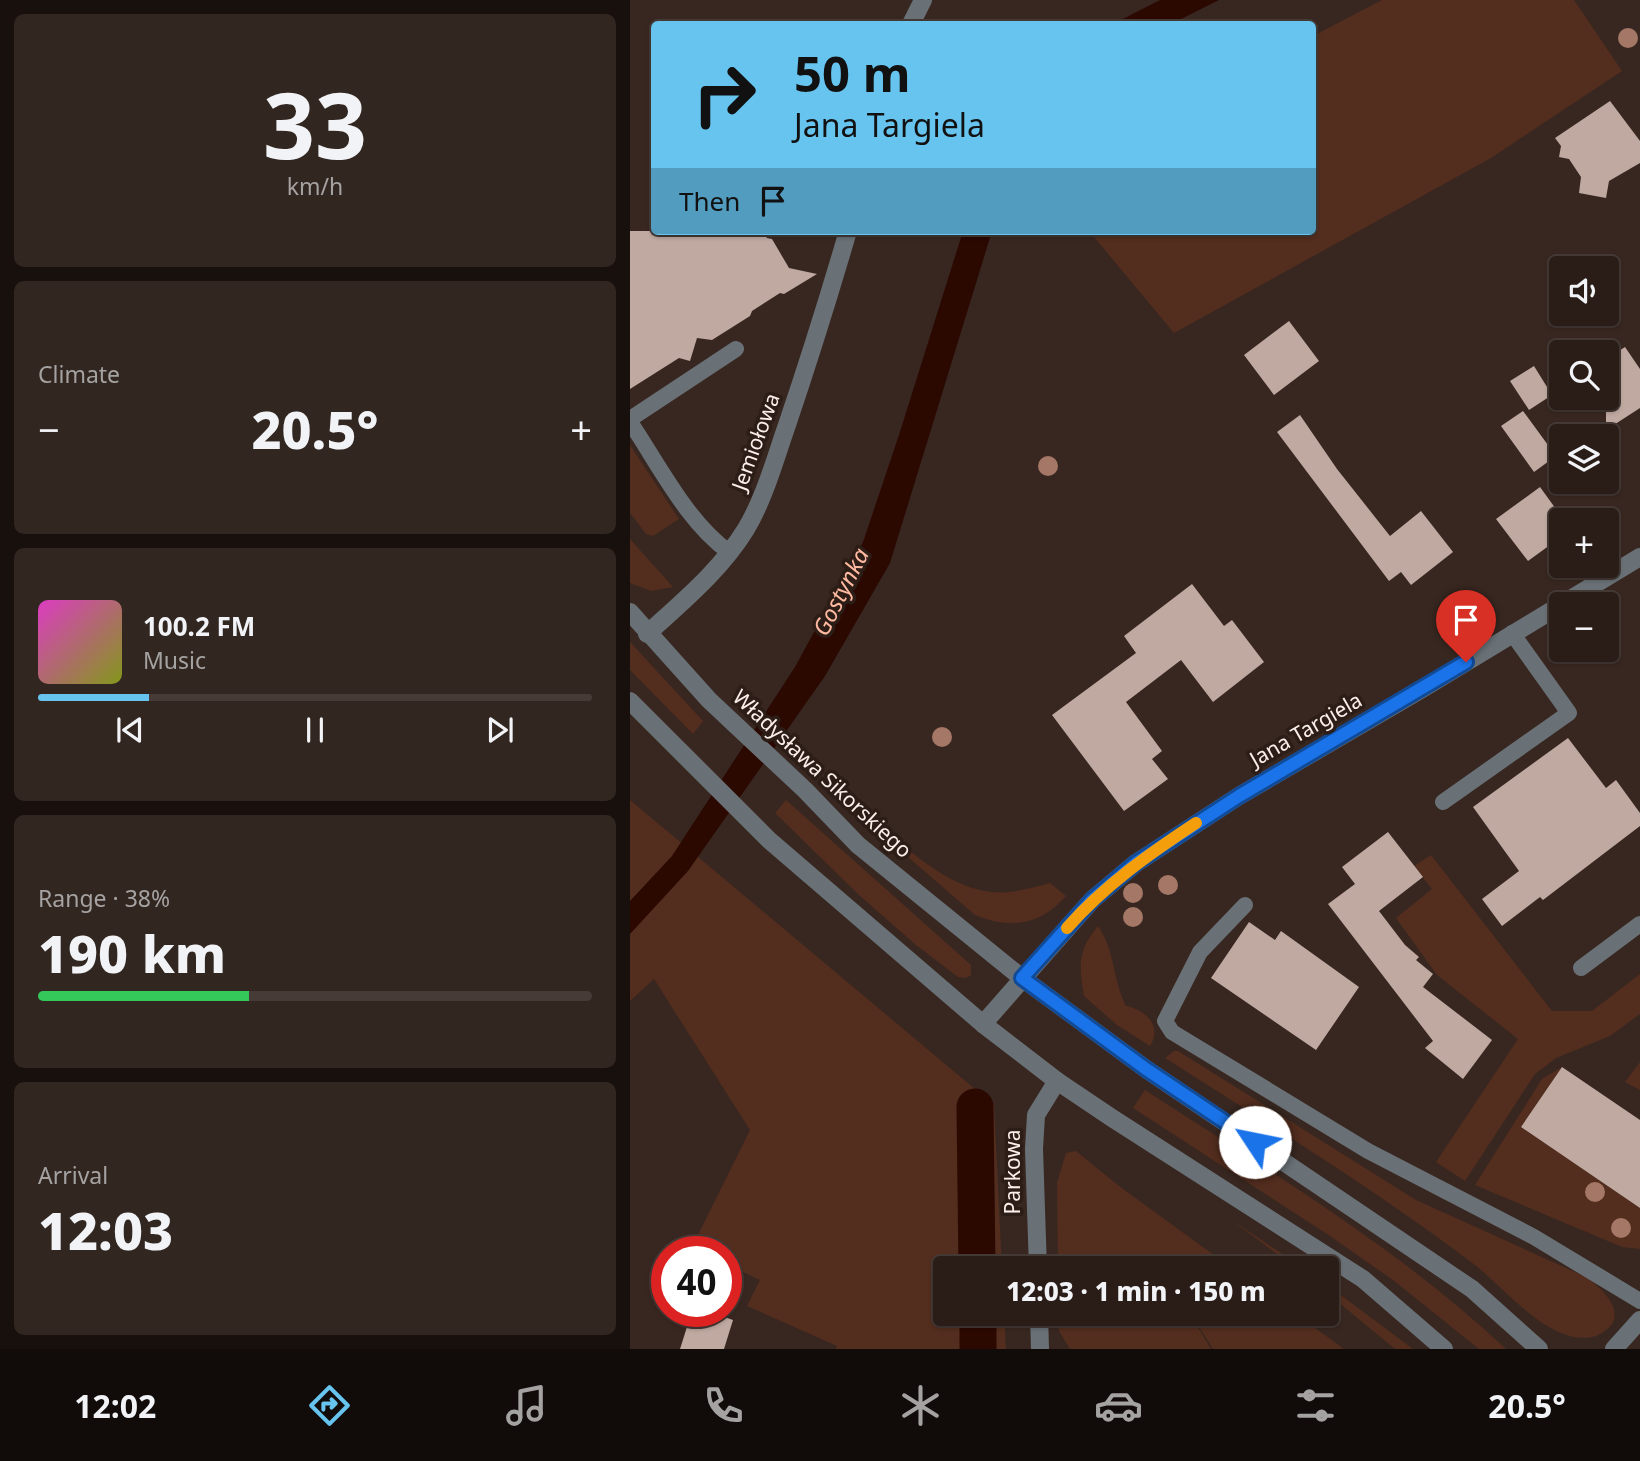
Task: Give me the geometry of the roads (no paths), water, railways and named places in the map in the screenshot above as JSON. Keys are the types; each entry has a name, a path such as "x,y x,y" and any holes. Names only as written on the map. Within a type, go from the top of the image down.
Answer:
{"street":[{"path":"912,21 922,0"},
{"name":"Jemiołowa","path":"648,634 692,592 746,529 762,495 822,321 847,235"},
{"name":"Jana Targiela","path":"983,1024 1092,900 1136,863 1239,796 1640,557"},
{"name":"Władysława Sikorskiego","path":"630,612 709,700 805,790 858,845 1022,978 1146,1069 1472,1289 1539,1349"},
{"path":"630,701 769,840 983,1024 1057,1081 1363,1279 1444,1349"},
{"name":"Parkowa","path":"1038,1256 1034,1150 1036,1115 1057,1081"},
{"path":"1614,1349 1640,1320"},
{"path":"1039,1326 1040,1349"}],"lane":[{"path":"729,552 711,539 693,516 630,421 736,349"},
{"path":"1443,802 1569,713 1512,633"},
{"path":"1245,905 1200,952 1165,1021 1172,1032 1368,1151 1534,1237 1640,1301"},
{"path":"1581,968 1640,924"}],"water":[{"path":"1160,0 1219,0 1177,21 1119,21"},
{"name":"Gostynka","path":"962,235 991,235 890,563 825,676 688,871 630,934 630,901 672,856 795,667 863,542"}],"waterway":[{"path":"975,1107 977,1256"},
{"path":"978,1326 978,1349"}]}
